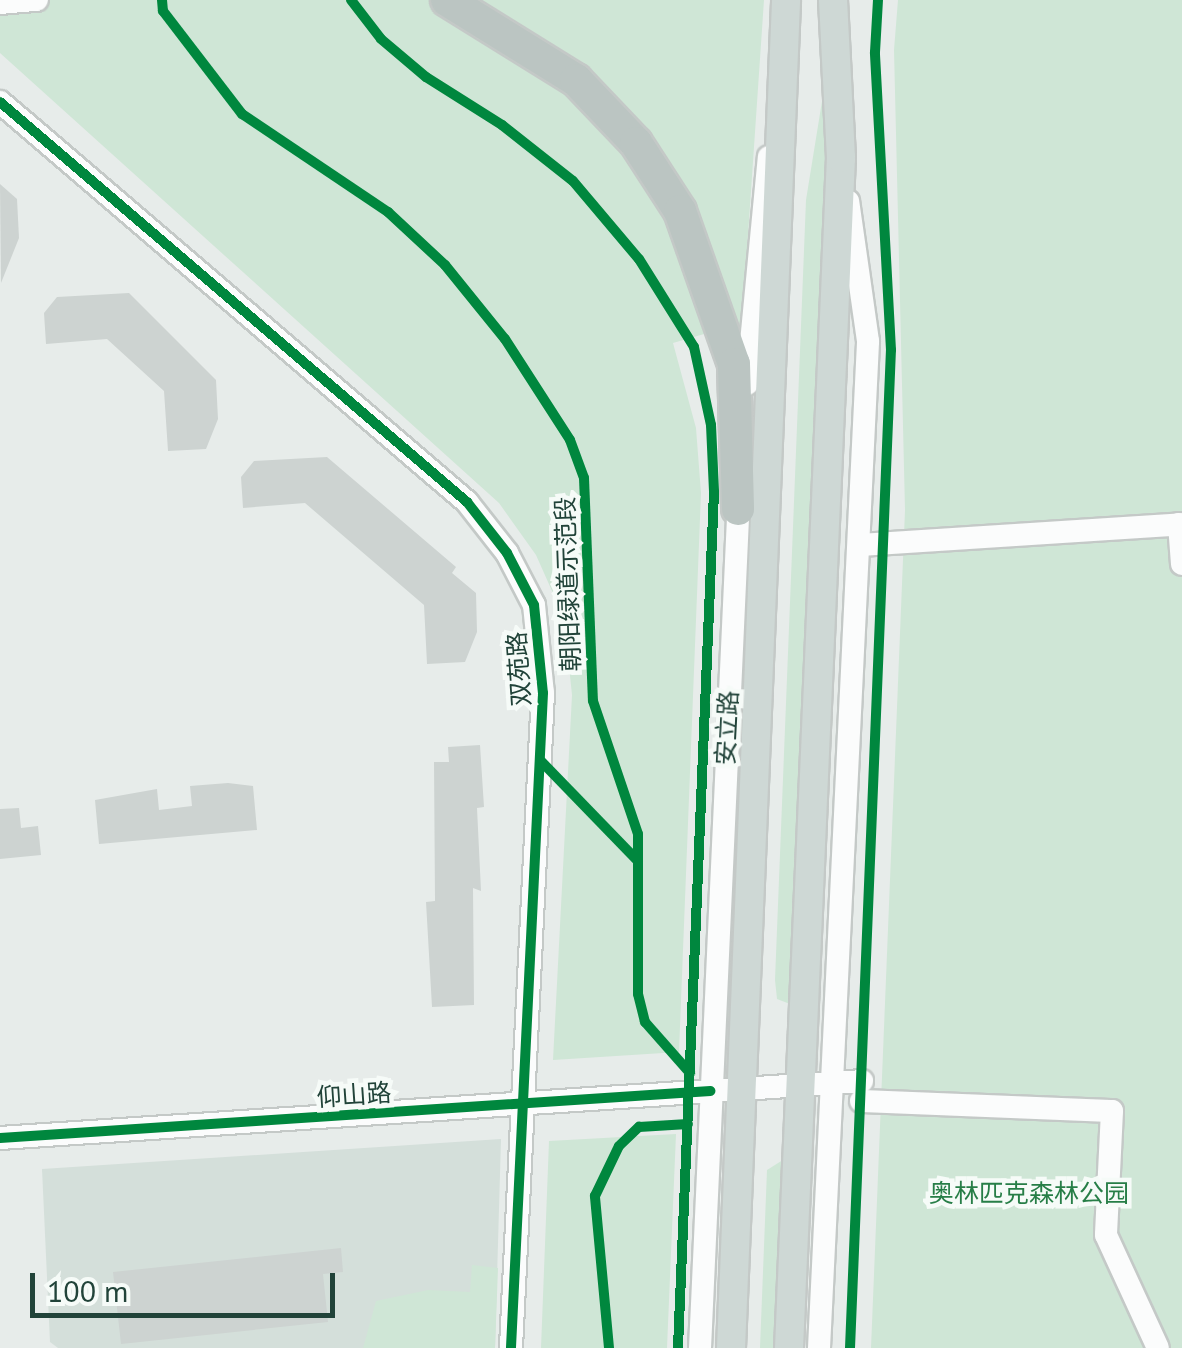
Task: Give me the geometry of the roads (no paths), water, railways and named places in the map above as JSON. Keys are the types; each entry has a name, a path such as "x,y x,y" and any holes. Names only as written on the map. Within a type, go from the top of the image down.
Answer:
{"highway":[{"path":"460,7 576,80 636,143 680,211 734,364 738,509"}],"main road":[{"name":"安立路","path":"731,1348 776,109 786,0"},
{"path":"790,1348 842,158 832,0"}],"street":[{"path":"0,2 37,0"},
{"name":"双苑路","path":"0,102 468,502 507,553 534,605 543,693 518,1104 511,1348"},
{"name":"安立路","path":"700,1348 738,509 758,230 776,109"},
{"path":"819,1348 868,341 842,158"},
{"path":"860,545 1181,524 1182,564"},
{"name":"仰山路","path":"0,1138 830,1083 861,1091 1112,1112 1106,1235 1158,1348"}],"park label":[{"name":"奥林匹克森林公园","path":"1029,1193"}]}
